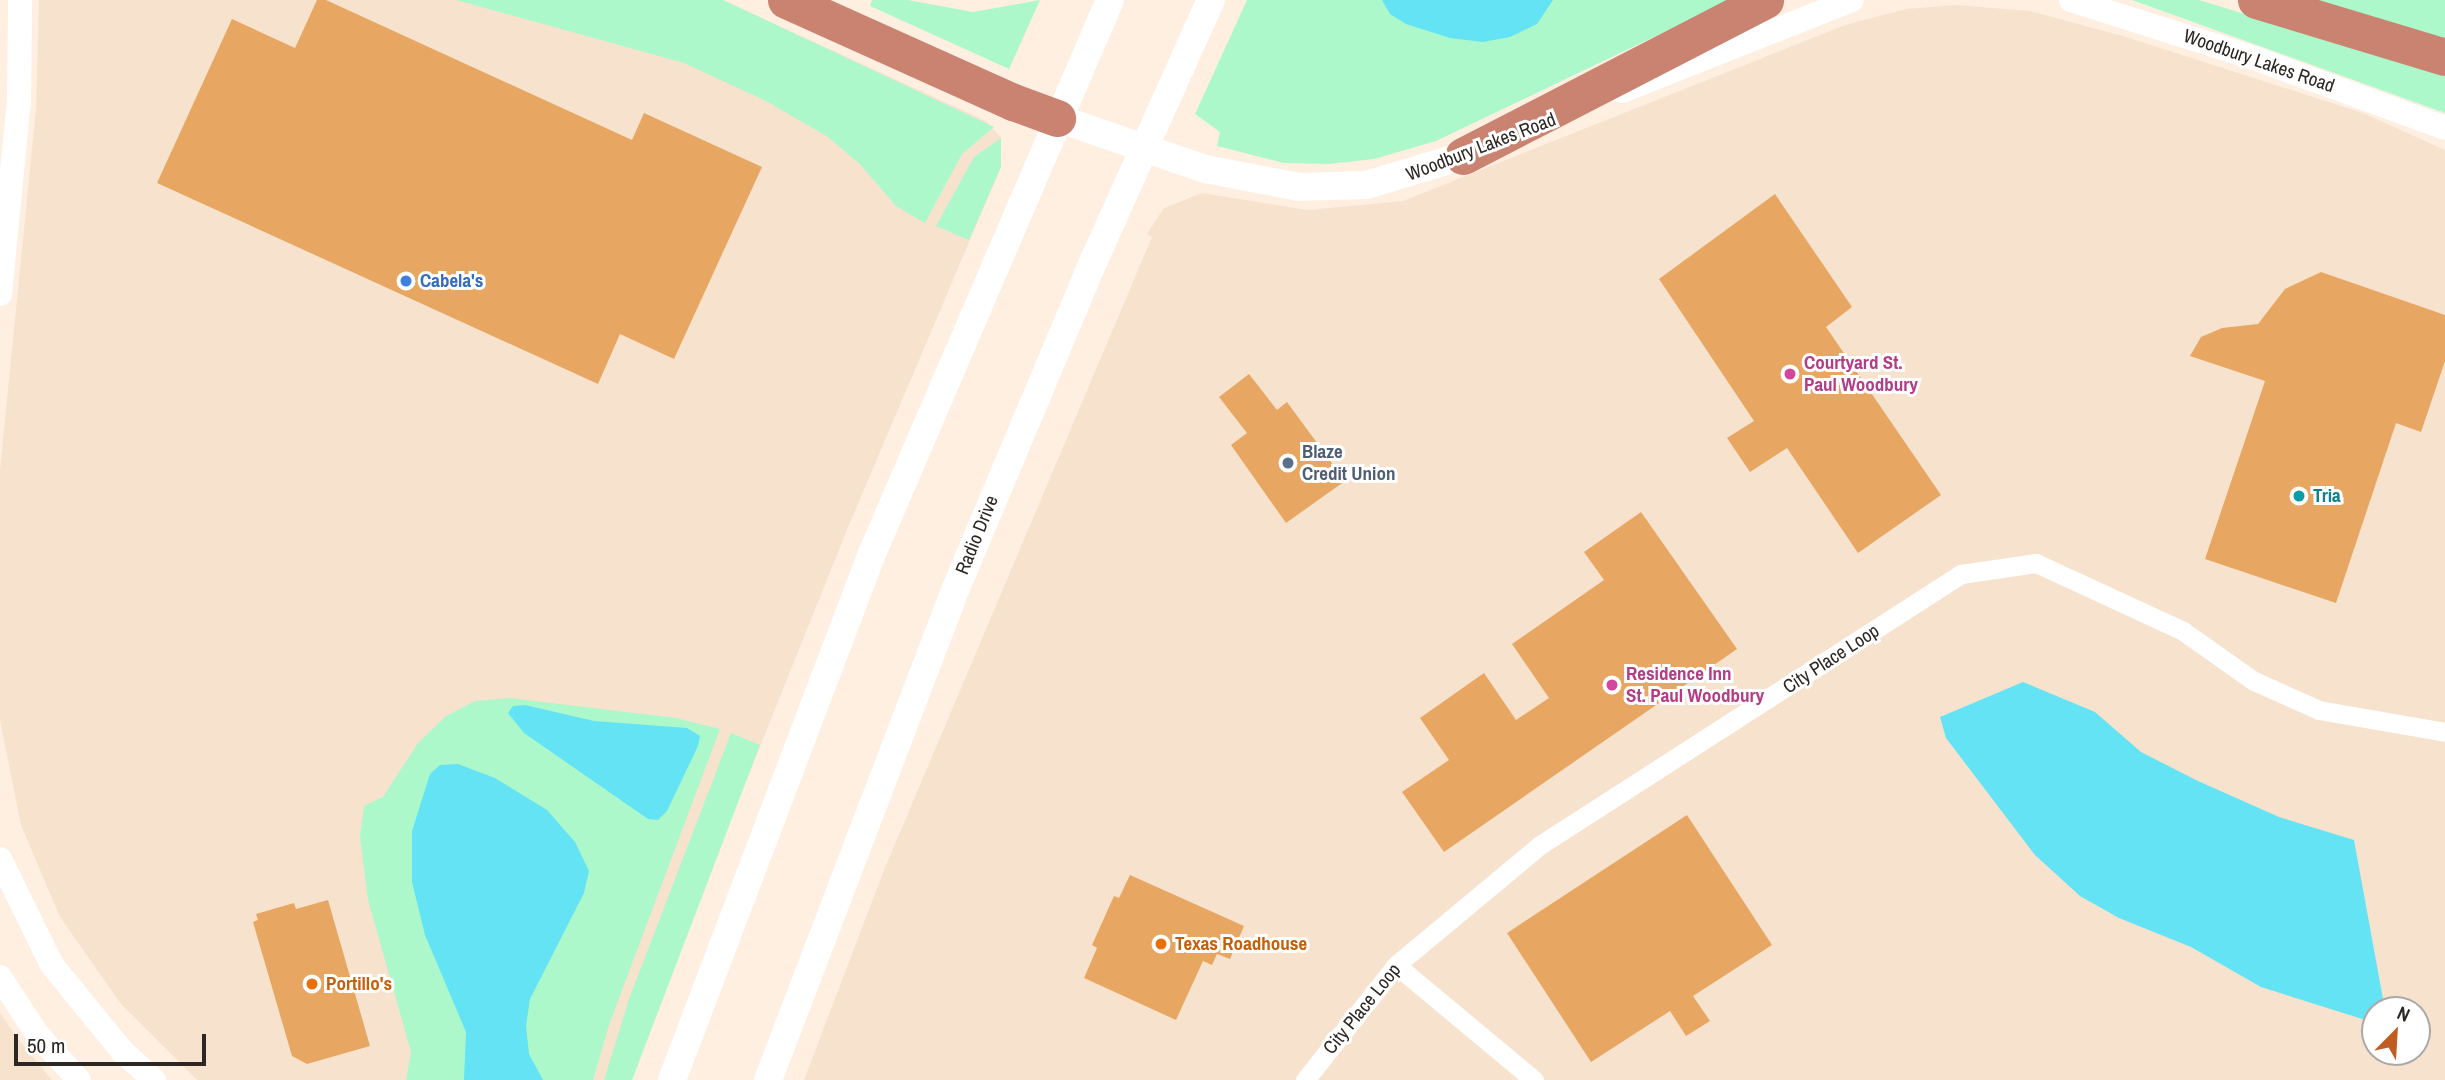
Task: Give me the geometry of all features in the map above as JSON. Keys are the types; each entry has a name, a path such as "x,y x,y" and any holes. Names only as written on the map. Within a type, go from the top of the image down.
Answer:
{"highway":[{"path":"786,0 1013,103 1057,118"},
{"path":"1463,156 1765,0"},
{"path":"2256,0 2445,57"}],"main road":[{"path":"672,1080 871,556 1110,0"},
{"name":"Radio Drive","path":"768,1080 956,587 1144,148 1211,0"},
{"name":"Woodbury Lakes Road","path":"1057,118 1233,176 1319,189 1396,179 1463,156"}],"street":[{"path":"0,293 19,101 20,0"},
{"name":"Woodbury Lakes Road","path":"1463,156 1852,0"},
{"name":"Woodbury Lakes Road","path":"2071,0 2267,62 2445,128"},
{"name":"City Place Loop","path":"1305,1080 1396,965 1540,845 1961,574 2036,563 2183,631 2254,681 2319,710 2445,732"},
{"path":"0,859 52,965 123,1052 154,1080"},
{"path":"1396,965 1534,1080"},
{"path":"0,977 37,1034 79,1080"}],"shaded area":[{"path":"39,0 723,0 986,121 1001,138 1001,167 849,525 689,923 632,1080 197,1080 121,1004 60,917 21,825 0,720 0,470 36,109"},
{"path":"1956,5 2030,11 2126,37 2363,113 2445,150 2445,1080 804,1080 884,870 1152,237 1147,234 1164,208 1202,193 1308,210 1403,201 1845,25 1906,9"},
{"path":"0,1013 18,1039 52,1080 0,1080"}],"green space":[{"path":"456,0 723,0 994,127 962,154 925,223 896,206 860,164 828,137 766,101 684,63"},
{"path":"872,0 908,0 973,12 1040,0 1009,69 870,6"},
{"path":"1247,0 1731,0 1436,141 1374,159 1329,164 1284,163 1217,146 1220,132 1195,114"},
{"path":"2132,0 2199,0 2445,75 2445,113"},
{"path":"2305,0 2445,0 2445,43"},
{"path":"1001,138 1001,167 969,240 936,226 974,157"},
{"path":"510,698 676,718 720,729 609,1025 593,1080 406,1080 411,1052 368,900 360,837 364,806 383,797 418,743 446,716 475,701"},
{"path":"731,733 760,745 632,1080 604,1080 629,999"}],"water":[{"path":"1382,0 1553,0 1537,24 1510,37 1483,42 1450,38 1406,24 1390,14"},
{"path":"2023,682 2095,712 2141,752 2198,781 2279,817 2354,840 2382,996 2361,996 2361,1019 2261,987 2191,947 2119,918 2080,896 2035,855 1946,738 1940,717"},
{"path":"525,705 594,721 687,728 700,736 698,746 667,811 658,820 648,819 524,733 508,713 513,706"},
{"path":"458,764 495,778 547,810 575,842 589,871 584,893 530,999 526,1026 529,1054 543,1080 464,1080 466,1032 425,935 412,882 412,831 430,774 440,765"}],"building":[{"path":"317,0 326,0 632,140 644,113 762,167 674,359 620,334 598,384 157,183 232,19 295,48"},
{"name":"Courtyard St. Paul Woodbury","path":"1775,194 1852,307 1826,327 1941,495 1858,553 1787,448 1750,472 1727,438 1754,421 1659,279"},
{"name":"Tria","path":"2321,272 2445,315 2445,361 2421,432 2396,423 2336,603 2205,559 2265,381 2190,356 2201,337 2222,328 2258,324 2285,289"},
{"name":"Blaze Credit Union","path":"1249,374 1277,410 1287,402 1345,481 1286,523 1231,445 1247,433 1219,397"},
{"name":"Residence Inn St. Paul Woodbury","path":"1641,512 1737,649 1444,852 1402,792 1449,760 1420,718 1484,673 1516,720 1549,698 1512,644 1604,580 1584,552"},
{"path":"1687,815 1772,945 1693,996 1710,1021 1686,1036 1670,1011 1591,1062 1507,933"},
{"path":"1130,875 1244,926 1230,959 1217,954 1212,965 1203,961 1176,1020 1084,978 1097,948 1092,945 1114,896 1119,898"},
{"name":"Portillo's","path":"328,900 370,1046 307,1064 292,1056 253,922 258,920 256,914 294,903 296,909"}],"place":[{"name":"Cabela's","path":"406,281"},
{"name":"Courtyard St. Paul Woodbury","path":"1790,374"},
{"name":"Blaze Credit Union","path":"1288,463"},
{"name":"Tria","path":"2299,496"},
{"name":"Residence Inn St. Paul Woodbury","path":"1612,685"},
{"name":"Texas Roadhouse","path":"1161,944"},
{"name":"Portillo's","path":"312,984"}]}
